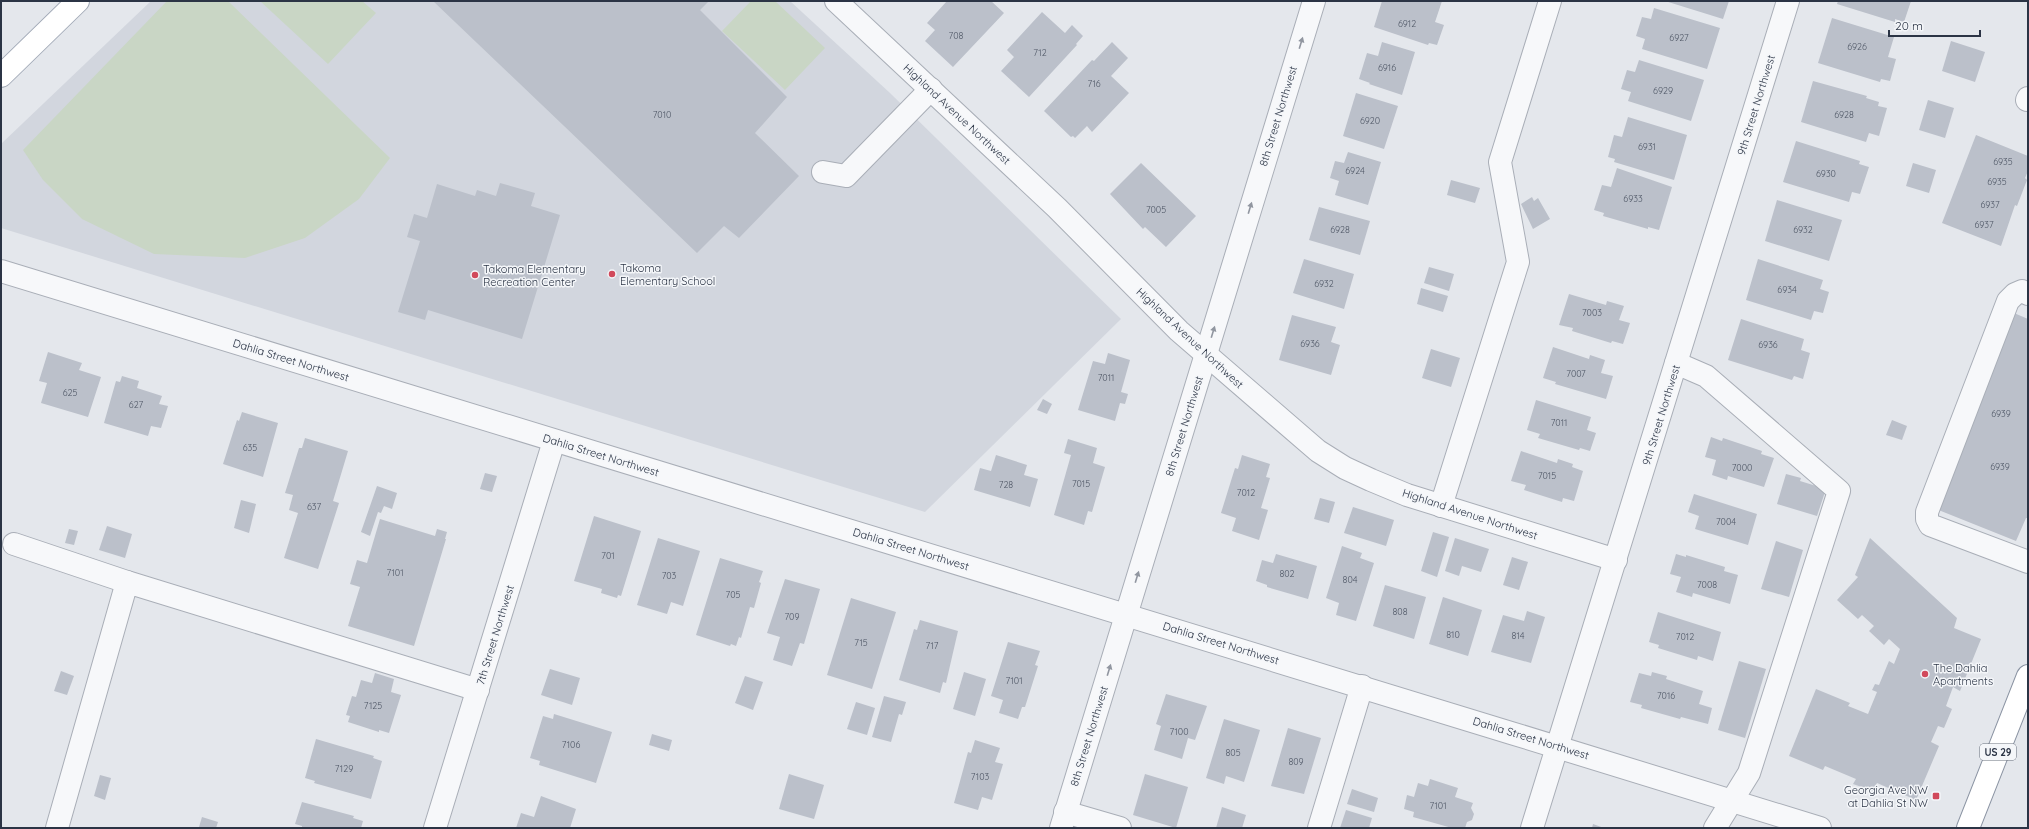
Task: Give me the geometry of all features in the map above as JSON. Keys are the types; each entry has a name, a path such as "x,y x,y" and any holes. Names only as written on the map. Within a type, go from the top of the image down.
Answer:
{"main road":[{"path":"1,76 78,1"},
{"name":"US 29","path":"1968,828 2028,676"}],"street":[{"name":"Highland Avenue Northwest","path":"836,1 1057,208 1170,322 1293,432 1331,460 1371,480 1441,506 1616,560"},
{"name":"8th Street Northwest","path":"1063,820 1314,1"},
{"path":"1441,506 1518,262 1500,162 1550,1"},
{"name":"9th Street Northwest","path":"1532,828 1788,1"},
{"path":"823,172 846,176 931,89"},
{"name":"Dahlia Street Northwest","path":"1,271 554,441 1558,746 1820,828"},
{"path":"2028,294 2022,291 2015,294 2008,300 1927,512 1927,519 1930,525 2028,562"},
{"path":"1676,364 1706,376 1839,491 1749,773 1715,828"},
{"name":"7th Street Northwest","path":"435,828 554,441"},
{"path":"14,544 128,582 478,690"},
{"path":"57,828 128,582"},
{"path":"1319,828 1362,686"},
{"path":"1063,820 1120,828"}],"shaded area":[{"name":"Takoma Elementary School","path":"151,1 790,1 890,93 1121,319 925,512 1,228 1,144"}],"green space":[{"path":"167,1 228,1 390,158 359,199 305,238 245,258 154,254 82,219 43,180 23,150"},
{"path":"260,1 362,1 376,13 328,64"},
{"path":"751,1 775,1 825,48 785,90 722,31"}],"building":[{"path":"433,1 709,1 700,10 787,97 755,133 799,176 739,238 724,226 697,253"},
{"path":"947,1 991,1 1004,13 953,67 925,41 935,30 927,23"},
{"path":"1382,1 1442,1 1435,22 1444,25 1437,45 1429,43 1428,45 1374,27"},
{"path":"1665,1 1729,1 1723,19"},
{"path":"1838,1 1911,1 1904,22 1895,19 1895,22 1837,4"},
{"path":"1654,8 1720,28 1707,69 1642,49 1645,39 1636,36 1642,17 1651,19"},
{"path":"1042,12 1065,33 1072,25 1083,36 1076,44 1077,45 1029,97 1001,71 1014,57 1007,50"},
{"path":"1832,18 1894,37 1888,57 1896,59 1890,81 1881,79 1880,82 1818,63"},
{"path":"1951,41 1985,52 1975,82 1942,71"},
{"path":"1112,42 1128,58 1111,76 1129,93 1092,132 1087,126 1075,138 1073,136 1071,137 1044,111 1092,60 1094,61"},
{"path":"1382,42 1415,52 1402,95 1359,79 1367,53 1378,56"},
{"path":"1639,60 1704,80 1691,121 1628,101 1631,92 1621,89 1627,70 1635,72"},
{"path":"1813,81 1867,96 1866,98 1879,102 1878,106 1887,108 1879,136 1869,133 1866,142 1801,122"},
{"path":"1356,93 1398,106 1384,149 1343,136"},
{"path":"1928,100 1954,108 1945,138 1919,130"},
{"path":"1628,117 1687,135 1674,180 1614,162 1615,159 1608,157 1614,135 1622,137"},
{"path":"1976,135 2028,156 2028,171 2025,178 2027,180 2017,206 2015,205 2001,246 1942,223"},
{"path":"1796,141 1860,161 1859,164 1869,167 1860,194 1852,192 1849,202 1783,182"},
{"path":"1348,152 1381,162 1368,205 1335,195 1339,181 1330,178 1335,161 1344,163"},
{"path":"1141,163 1196,216 1166,247 1145,227 1143,229 1110,194"},
{"path":"1913,163 1936,170 1929,193 1906,186"},
{"path":"1617,168 1672,187 1659,230 1648,227 1648,229 1603,216 1604,213 1594,210 1602,185 1611,187"},
{"path":"1451,180 1480,188 1475,203 1447,195"},
{"name":"Takoma Elementary Recreation Center","path":"500,183 535,193 531,206 560,215 522,339 428,310 425,320 398,312 420,241 407,237 414,214 427,218 437,184 475,196 477,190 496,196"},
{"path":"1532,197 1534,201 1538,198 1550,219 1533,229 1521,204"},
{"path":"1777,200 1842,220 1829,261 1765,241"},
{"path":"1319,207 1370,221 1360,255 1309,240"},
{"path":"1304,259 1354,274 1344,309 1293,293"},
{"path":"1758,259 1823,280 1820,289 1829,292 1823,313 1814,311 1811,320 1746,300"},
{"path":"1429,267 1454,274 1449,291 1424,283"},
{"path":"1421,288 1448,296 1443,312 1417,304"},
{"path":"1569,294 1606,305 1607,301 1624,306 1619,320 1630,323 1623,344 1612,341 1611,343 1572,331 1573,328 1559,325"},
{"path":"2014,313 2028,319 2028,518 2026,518 2016,541 1936,509"},
{"path":"1292,315 1336,327 1331,342 1340,345 1331,375 1279,360"},
{"path":"1741,319 1804,339 1801,350 1810,353 1803,379 1794,376 1792,380 1728,360"},
{"path":"1553,347 1589,359 1590,355 1605,360 1601,373 1613,376 1606,399 1555,384 1556,382 1543,378"},
{"path":"1431,349 1460,358 1451,387 1422,378"},
{"path":"48,352 82,363 79,370 101,377 88,417 41,403 47,383 39,381"},
{"path":"1108,353 1130,360 1121,392 1128,394 1125,404 1120,403 1115,421 1078,410 1093,361 1105,364"},
{"path":"122,376 139,381 137,388 162,396 159,404 168,406 161,428 151,426 148,436 104,423 116,381 120,382"},
{"path":"1043,399 1052,404 1047,414 1037,410"},
{"path":"1536,400 1591,417 1587,430 1596,433 1590,451 1580,448 1579,450 1538,438 1540,434 1527,430"},
{"path":"242,412 278,423 263,477 223,464 237,420 239,421"},
{"path":"1892,420 1907,426 1902,440 1886,435"},
{"path":"1711,437 1722,441 1723,438 1762,451 1761,454 1774,458 1764,487 1728,476 1727,480 1712,475 1716,460 1705,457"},
{"path":"305,438 348,451 333,501 339,503 318,569 284,558 298,513 289,510 293,495 285,493 299,448 302,448"},
{"path":"1068,439 1097,448 1093,463 1105,467 1092,512 1088,511 1084,525 1054,515 1071,455 1064,453"},
{"path":"1521,451 1557,463 1558,459 1573,464 1572,467 1583,471 1574,501 1563,498 1562,502 1524,490 1526,485 1511,481"},
{"path":"996,455 1027,465 1024,475 1038,479 1030,507 974,490 980,468 991,471"},
{"path":"1242,455 1270,464 1266,477 1270,478 1261,508 1268,510 1259,540 1232,531 1236,518 1221,513 1235,468 1238,469"},
{"path":"485,473 497,476 492,492 480,489"},
{"path":"1786,474 1801,478 1800,481 1826,489 1817,516 1777,504"},
{"path":"377,486 397,493 392,509 384,506 381,513 378,512 370,536 361,532"},
{"path":"1694,494 1757,514 1748,545 1695,529 1699,516 1688,512"},
{"path":"1320,498 1335,502 1329,523 1314,519"},
{"path":"241,500 256,504 249,533 234,528"},
{"path":"1353,507 1394,520 1386,546 1344,533"},
{"path":"594,516 641,531 621,596 618,595 617,598 601,593 602,589 574,581"},
{"path":"380,519 435,536 437,529 447,532 414,646 348,626 360,587 350,584 357,560 367,563"},
{"path":"107,526 132,534 125,558 99,550"},
{"path":"69,529 78,531 74,545 65,543"},
{"path":"1433,532 1449,537 1437,577 1421,571"},
{"path":"658,538 700,551 683,606 671,602 667,614 637,605"},
{"path":"1455,538 1489,549 1481,572 1462,566 1459,576 1445,571"},
{"name":"The Dahlia Apartments","path":"1870,538 1957,618 1954,628 1981,639 1960,691 1953,687 1946,706 1952,709 1944,728 1938,726 1931,742 1939,746 1916,800 1877,783 1873,791 1853,784 1856,779 1825,766 1823,770 1789,756 1816,689 1850,703 1848,706 1868,714 1877,692 1872,690 1875,684 1879,685 1889,661 1894,664 1900,649 1889,639 1884,645 1869,631 1874,626 1862,615 1858,619 1837,600 1858,577 1855,575"},
{"path":"1776,541 1803,550 1789,597 1761,589"},
{"path":"1342,546 1362,553 1360,558 1374,563 1356,621 1336,615 1339,603 1326,598"},
{"path":"1276,554 1317,566 1308,599 1267,587 1267,585 1256,581 1262,560 1273,563"},
{"path":"1676,554 1686,557 1686,555 1725,567 1724,571 1738,575 1730,604 1693,593 1692,597 1676,592 1681,577 1670,574"},
{"path":"1512,557 1528,562 1519,590 1503,585"},
{"path":"720,558 763,571 759,582 761,583 754,608 750,607 741,638 739,637 736,646 731,644 730,646 696,635"},
{"path":"785,579 820,589 804,644 800,643 792,666 773,660 780,637 767,633"},
{"path":"1385,585 1426,597 1414,639 1373,626"},
{"path":"1443,597 1482,610 1468,656 1429,644"},
{"path":"851,598 896,612 872,689 827,675"},
{"path":"1527,611 1545,617 1531,663 1491,652 1503,615 1524,621"},
{"path":"1658,612 1721,632 1713,661 1698,656 1697,660 1658,648 1659,645 1649,642"},
{"path":"920,620 958,631 946,683 943,682 940,693 899,680 914,629 917,630"},
{"path":"1008,642 1040,651 1035,665 1038,666 1025,707 1022,707 1018,719 999,713 1003,700 991,696"},
{"path":"1739,661 1766,669 1745,738 1718,730"},
{"path":"550,669 580,678 572,705 541,695"},
{"path":"61,671 74,676 67,695 54,691"},
{"path":"964,672 986,679 975,716 953,709"},
{"path":"1652,672 1667,676 1666,679 1703,691 1699,704 1712,708 1708,724 1681,717 1680,719 1641,708 1642,705 1630,702 1639,673 1651,676"},
{"path":"375,673 394,679 391,692 401,695 389,733 379,730 379,732 348,722 350,716 346,715 352,696 356,697 361,680 372,683"},
{"path":"745,676 763,682 753,710 735,703"},
{"path":"1166,694 1207,706 1195,740 1188,738 1182,759 1154,750 1161,726 1156,724"},
{"path":"884,696 906,702 902,715 899,714 891,742 872,737"},
{"path":"856,702 875,708 867,735 847,729"},
{"path":"554,714 612,732 596,783 539,765 540,761 530,758 543,716 553,719"},
{"path":"1224,719 1260,730 1244,782 1226,776 1224,784 1206,778"},
{"path":"1288,728 1321,738 1304,794 1271,786"},
{"path":"652,734 672,740 669,751 649,745"},
{"path":"316,739 374,756 373,758 382,761 371,799 314,783 315,781 305,778"},
{"path":"975,740 1000,748 995,762 1003,764 992,800 982,797 978,810 954,803 968,752 971,753"},
{"path":"789,774 824,785 814,819 779,809"},
{"path":"1145,774 1188,787 1176,828 1133,815"},
{"path":"100,775 111,778 105,800 94,796"},
{"path":"1430,779 1458,788 1455,797 1473,803 1471,808 1474,814 1472,820 1467,822 1465,828 1452,828 1413,817 1414,812 1404,809 1407,795 1414,797 1418,783 1428,786"},
{"path":"1352,789 1378,798 1374,812 1347,804"},
{"path":"541,796 576,809 570,828 516,828 521,813 534,817"},
{"path":"302,802 354,816 353,818 363,821 361,828 302,828 302,826 295,824"},
{"path":"1222,807 1246,815 1242,828 1216,828"},
{"path":"1346,810 1372,818 1369,828 1340,828"},
{"path":"202,817 218,822 216,828 199,827"},
{"path":"1593,824 1604,828 1592,828"}],"place":[{"name":"Takoma Elementary School","path":"612,274"},
{"name":"Takoma Elementary Recreation Center","path":"475,275"},
{"name":"The Dahlia Apartments","path":"1925,674"},
{"name":"Georgia Ave NW at Dahlia St NW","path":"1936,796"}]}
